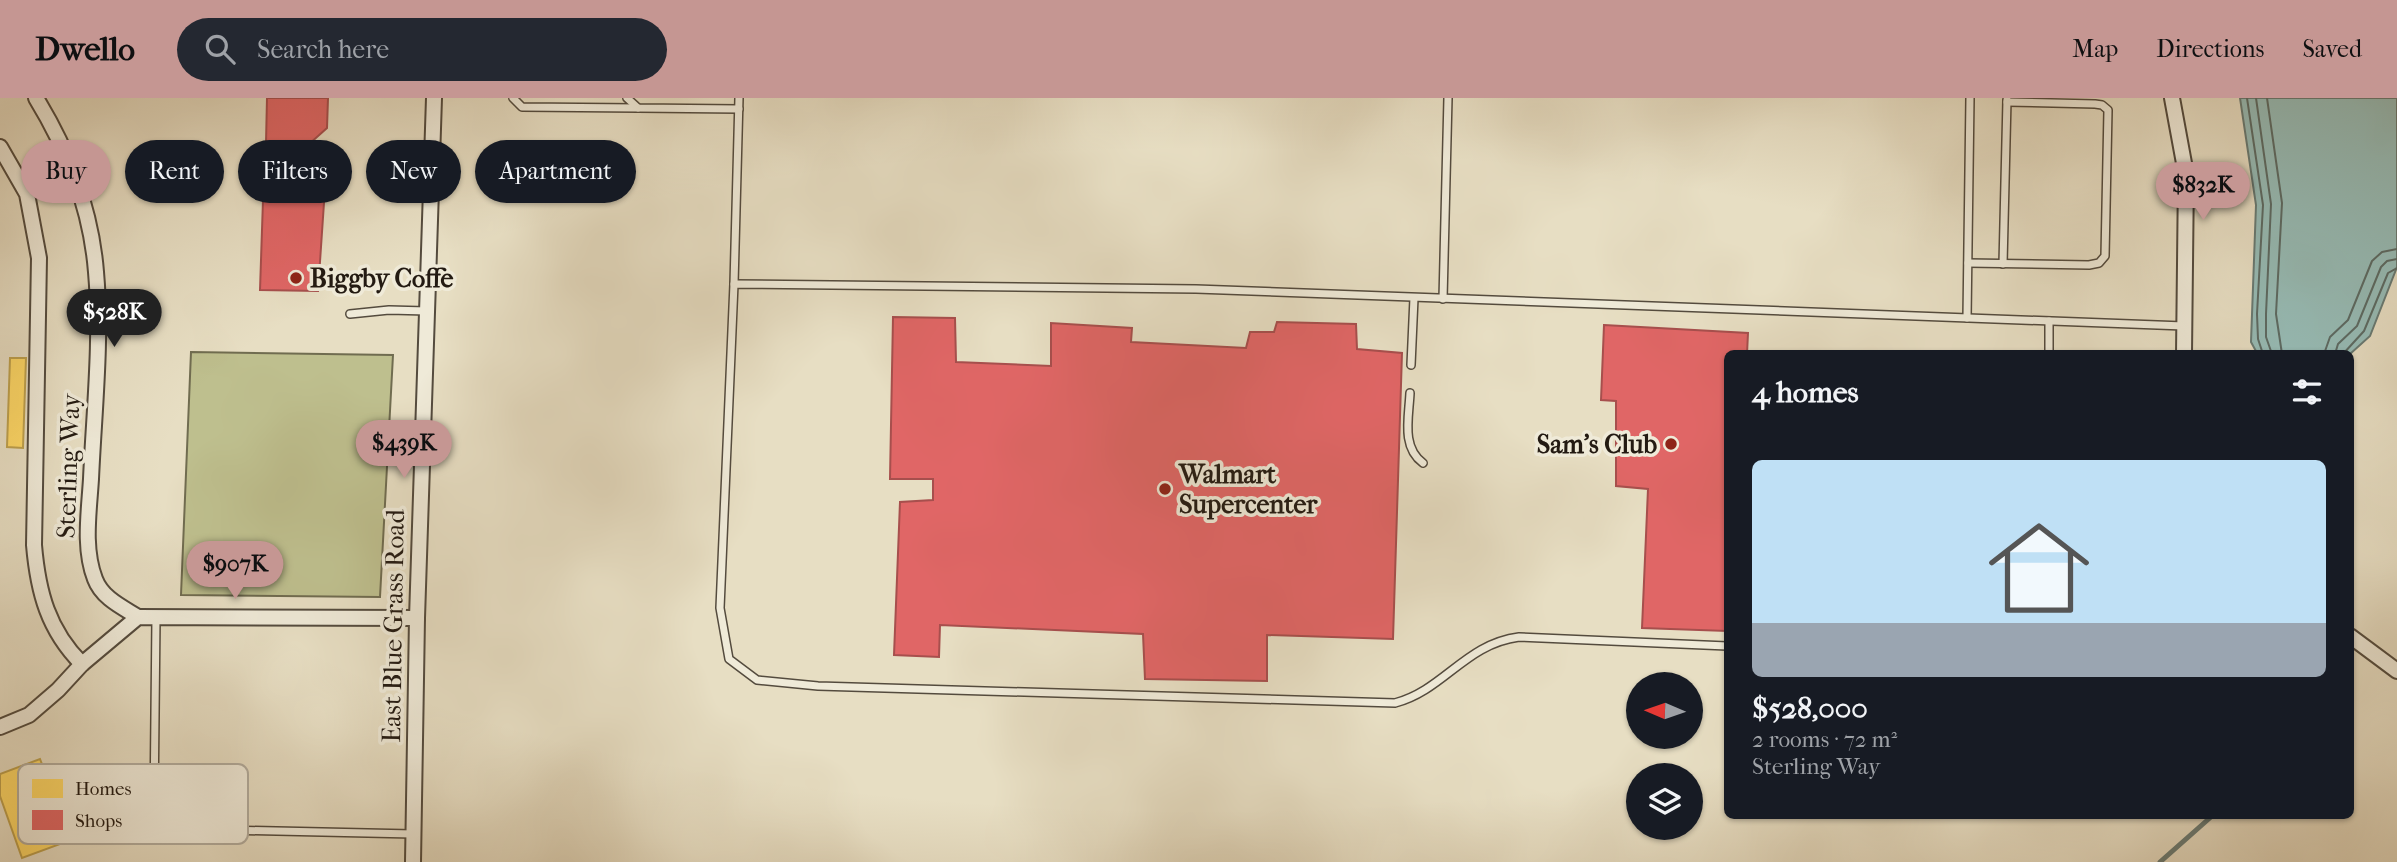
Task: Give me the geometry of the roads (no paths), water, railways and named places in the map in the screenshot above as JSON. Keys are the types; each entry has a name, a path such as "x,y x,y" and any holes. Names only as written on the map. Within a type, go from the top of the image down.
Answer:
{"street":[{"name":"Sterling Way","path":"36,98 69,160 87,207 96,272 97,332 88,543 96,580 101,589 107,597 138,617 416,618"},
{"name":"East Blue Grass Road","path":"413,862 416,618 434,98"},
{"path":"2172,98 2186,174 2184,350"},
{"name":"Sterling Way","path":"0,148 27,194 39,258 34,545 37,580 49,620 64,645 82,664"},
{"path":"0,727 29,715 58,691 82,664 138,617"},
{"path":"2354,639 2397,671"}],"lane":[{"path":"513,98 522,107 739,109"},
{"path":"739,98 720,608 729,659 757,680 832,687 1395,703 1414,698 1495,640 1519,637 1724,646"},
{"path":"1443,299 1448,98"},
{"path":"1967,318 1970,98"},
{"path":"627,99 638,108"},
{"path":"1968,263 2003,264 2089,265 2105,256 2108,110 2102,105 2007,100 2003,264"},
{"path":"734,284 1196,289 2185,326"},
{"path":"1411,365 1414,298"},
{"path":"350,314 389,310 428,312"},
{"path":"2049,321 2049,350"},
{"path":"1410,393 1408,440 1411,451 1423,463"},
{"path":"154,764 156,618"},
{"path":"248,830 414,834"}],"water":[{"path":"2240,98 2397,98 2397,267 2370,336 2354,350 2255,350 2251,342 2256,205"}],"waterway":[{"path":"2160,862 2209,819"}],"place":[{"name":"Biggby Coffe","path":"296,278"},
{"name":"Sam's Club","path":"1671,444"},
{"name":"Walmart Supercenter","path":"1165,489"}]}
